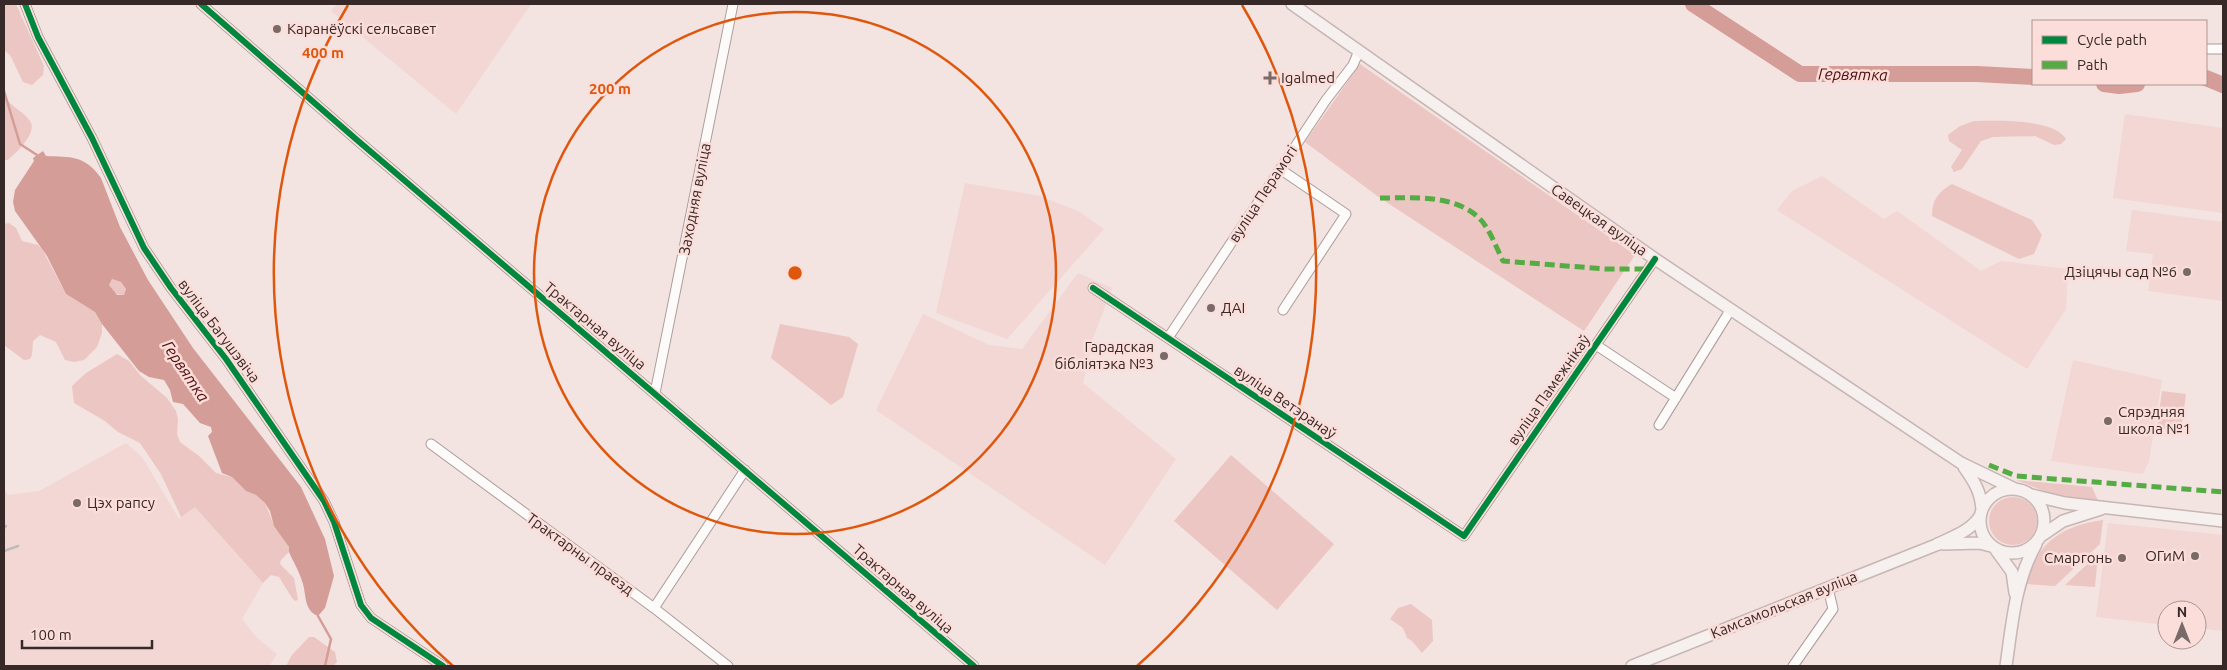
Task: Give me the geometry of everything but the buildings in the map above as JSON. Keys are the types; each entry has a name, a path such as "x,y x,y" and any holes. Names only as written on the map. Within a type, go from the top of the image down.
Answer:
{"main road":[{"name":"Савецкая вуліца","path":"1292,4 1655,259 1961,463 2015,490"},
{"name":"Савецкая вуліца","path":"1961,463 1974,481 1981,496 1981,513"},
{"path":"2016,595 2012,572 1982,531 1981,513 1995,494 2005,490 2015,490 2061,502 2223,521"},
{"path":"2006,666 2016,595 2024,567 2039,538 2044,517 2041,507 2028,493"},
{"path":"1993,548 2012,554 2022,552 2063,521 2108,508"},
{"name":"Камсамольская вуліца","path":"1632,666 1936,545 1962,533 1974,524 1981,513"},
{"name":"Камсамольская вуліца","path":"1936,545 1962,543 1993,548"}],"street":[{"name":"вуліца Багушэвіча","path":"25,4 38,37 92,138 144,248 171,288 226,359 324,501 334,522 361,605 371,618 443,666"},
{"name":"Трактарная вуліца","path":"201,4 357,140 974,666"},
{"name":"Заходняя вуліца","path":"655,393 734,4"},
{"path":"2207,49 2223,49"},
{"name":"вуліца Перамогі","path":"1168,338 1326,100 1353,65 1360,51"},
{"path":"1280,169 1346,214 1283,310"},
{"name":"вуліца Памежнікаў","path":"1464,536 1655,259"},
{"name":"вуліца Ветэранаў","path":"1092,288 1464,536"},
{"path":"1659,425 1731,309"},
{"path":"1596,345 1676,398"},
{"name":"Трактарны праезд","path":"431,444 654,608 728,666"},
{"path":"654,608 745,470"},
{"path":"1793,666 1833,609 1828,588"}],"shaded area":[{"path":"4,4 16,4 44,66 43,75 32,85 23,82 10,55 4,50"},
{"path":"337,4 531,4 456,114 331,11"},
{"path":"1360,64 1635,255 1584,331 1380,198 1305,142"},
{"path":"4,96 30,121 32,126 29,137 8,160 4,160"},
{"path":"2125,114 2223,128 2223,213 2113,198"},
{"path":"1974,121 2010,121 2037,124 2060,132 2066,139 2061,144 2054,145 2035,136 1993,137 1981,141 1962,169 1954,172 1951,167 1962,150 1949,141 1948,135 1960,126"},
{"path":"1822,176 1884,219 1897,211 1981,271 2001,261 2068,269 2066,309 2027,369 1777,210 1792,191"},
{"path":"965,183 1040,196 1078,211 1104,229 1007,339 936,313"},
{"path":"1952,184 2032,220 2042,235 2034,254 2019,259 1932,216 1933,205 1937,197"},
{"name":"Дзіцячы сад №6","path":"2132,210 2223,222 2223,301 2148,291 2153,254 2126,251"},
{"path":"9,223 16,228 22,241 38,245 42,249 66,294 95,312 102,324 102,333 97,347 84,360 74,362 65,360 56,342 40,335 33,341 30,359 24,360 4,345 4,224"},
{"path":"1078,273 1112,288 1092,341 1083,383 1176,459 1105,565 876,410 923,314 989,345 1022,349"},
{"path":"112,279 121,282 126,289 124,295 116,294 111,290 109,285"},
{"path":"780,324 849,337 858,344 843,397 831,405 771,358"},
{"path":"117,354 129,361 141,376 167,398 176,411 178,420 177,434 180,442 199,456 216,473 232,477 246,491 256,495 265,503 273,523 289,547 289,552 281,560 280,564 294,578 298,600 295,601 292,598 279,577 271,575 263,583 195,507 181,517 161,474 140,443 118,432 105,421 74,403 72,386 86,373"},
{"name":"Сярэдняя школа №1","path":"2073,360 2162,380 2149,461 2143,474 2051,461"},
{"path":"2162,391 2186,394 2181,431 2157,428"},
{"path":"126,443 142,457 179,519 195,506 263,583 242,619 256,637 277,654 269,666 4,666 4,489 8,495 39,491"},
{"path":"1231,455 1334,544 1277,610 1174,521"},
{"path":"2016,480 2092,487 2098,501 2054,495"},
{"path":"2008,497 2018,497 2030,504 2037,516 2037,526 2030,538 2018,545 2008,545 2000,541 1993,534 1989,526 1989,516 1993,508 2000,501"},
{"path":"2103,520 2100,544 2055,586 2026,584 2037,557 2053,539 2075,527"},
{"path":"2108,523 2223,535 2223,631 2207,629 2207,600 2157,600 2157,624 2096,617"},
{"path":"2098,554 2095,587 2065,585"},
{"path":"1411,604 1432,620 1433,641 1422,653 1407,638 1403,628 1390,619 1398,608"},
{"path":"309,637 314,637 335,652 337,662 333,666 286,666 292,655"}],"water":[{"path":"43,151 46,156 70,157 83,161 95,170 101,178 120,227 148,280 193,348 301,487 325,539 334,576 325,608 318,616 308,606 302,581 289,552 289,547 274,526 270,511 265,503 256,495 246,491 232,477 222,473 208,436 212,432 211,427 200,423 183,404 173,402 170,390 164,380 149,377 139,371 102,324 95,312 66,294 47,256 15,211 13,202 15,190 34,161 33,158","holes":["112,279 121,282 126,289 124,295 117,295 109,285"]}],"waterway":[{"name":"Гервятка","path":"1693,4 1800,74 1977,74 2032,77"},
{"name":"Гервятка","path":"2207,78 2223,85"},
{"name":"Гервятка","path":"2112,85 2128,85"},
{"name":"Гервятка","path":"4,91 20,144 37,155"},
{"name":"Гервятка","path":"318,616 331,639 325,666"}],"railway":[{"path":"4,551 18,546"}],"marked path":[{"path":"1380,198 1431,199 1456,204 1468,210 1486,226 1503,261 1606,269 1649,269"},
{"path":"1989,465 2016,476 2223,492"}],"cycle path":[{"path":"25,4 38,37 92,138 144,248 171,288 226,359 324,501 334,522 361,605 371,618 443,666"},
{"path":"201,4 357,140 974,666"},
{"path":"1093,288 1464,536 1655,259"}],"place":[{"name":"Каранёўскі сельсавет","path":"277,29"},
{"name":"Igalmed","path":"1270,78"},
{"name":"Дзіцячы сад №6","path":"2187,272"},
{"name":"ДАІ","path":"1211,308"},
{"name":"Гарадская бібліятэка №3","path":"1164,356"},
{"name":"Сярэдняя школа №1","path":"2108,421"},
{"name":"Цэх рапсу","path":"77,503"},
{"name":"ОГиМ","path":"2195,556"},
{"name":"Смаргонь","path":"2122,558"}]}
